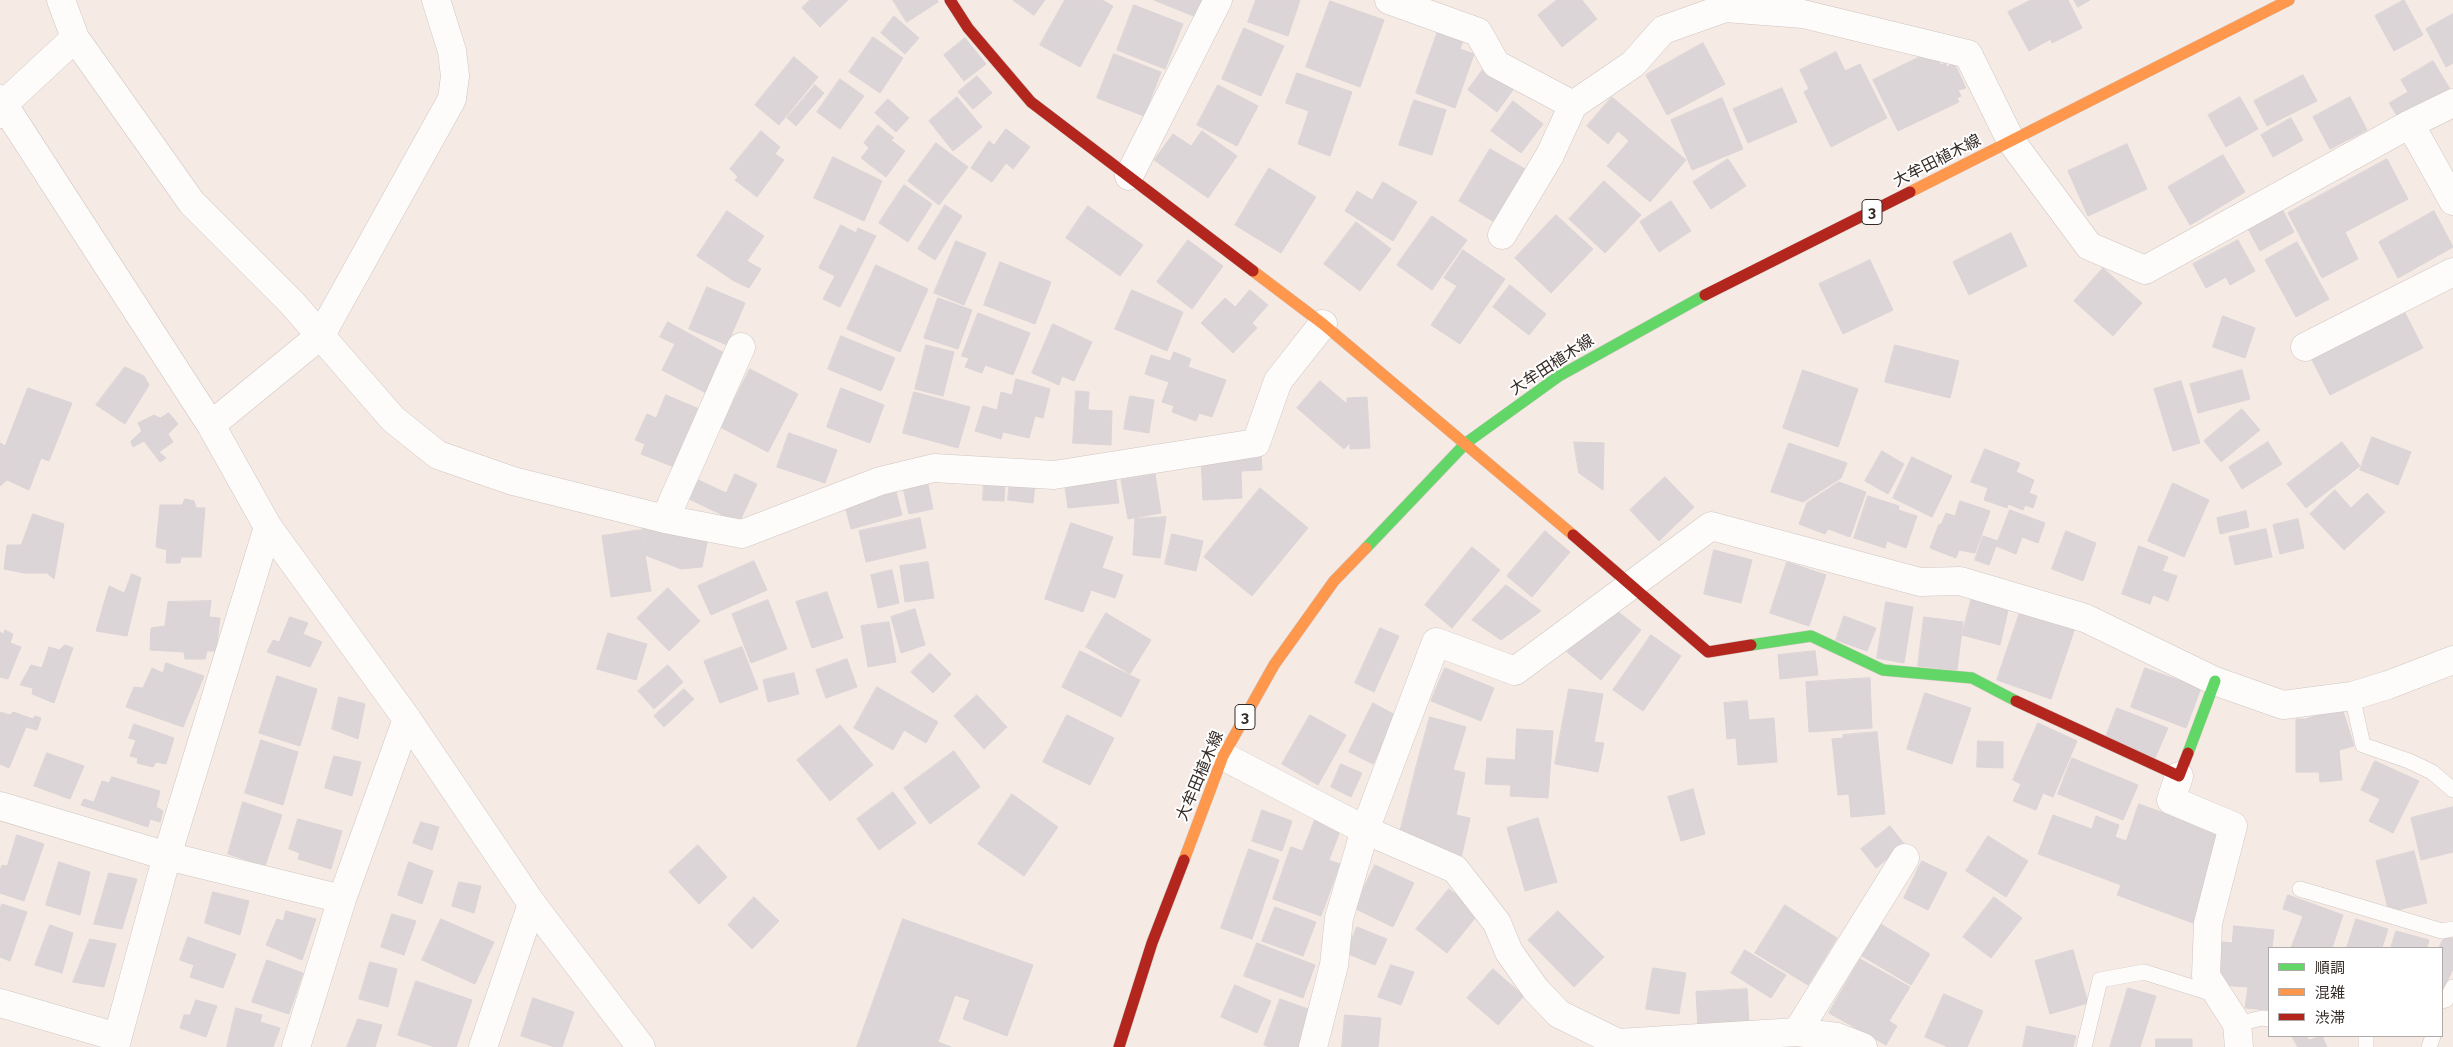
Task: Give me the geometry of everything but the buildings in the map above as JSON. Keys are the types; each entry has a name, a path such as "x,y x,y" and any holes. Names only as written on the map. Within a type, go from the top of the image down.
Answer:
{"main road":[{"path":"950,0 968,28 1031,102 1323,324 1466,443 1630,587 1708,652 1811,636 1883,670 1972,678 2023,705 2179,776 2215,681"},
{"name":"大牟田植木線","path":"1119,1047 1152,943 1223,756 1274,665 1334,581 1466,443 1559,376 1683,306 2289,0"}],"street":[{"path":"61,0 75,38 192,203 292,303 394,419 438,455 513,480 664,519 742,534 880,480 934,468 1054,475 1256,443 1278,381 1323,324"},
{"path":"211,425 321,335 452,100 455,76 452,51 436,0"},
{"path":"1129,176 1218,0"},
{"path":"1389,0 1478,32 1496,64 1573,105"},
{"path":"1502,235 1550,155 1573,105 1633,64 1663,30 1726,8 1803,14 1968,54 2011,142 2089,246 2146,270 2410,124 2453,104"},
{"path":"75,38 1,106 211,425 268,527 407,719 532,904 641,1047"},
{"path":"2410,124 2453,201"},
{"path":"2305,347 2453,272"},
{"path":"664,519 741,347"},
{"path":"1313,1047 1334,965 1339,918 1364,830 1436,642 1515,671 1712,526 1920,582 1960,581 2085,618 2215,681 2284,705 2352,696 2388,685 2453,660"},
{"path":"0,1003 116,1042 167,856 268,527"},
{"path":"296,1047 342,899 407,719"},
{"path":"1223,756 1364,830 1455,869 1497,923 1509,952 1536,990 1558,1014 1618,1043 1798,1032 1837,1037 1864,1047"},
{"path":"2179,776 2171,800 2233,826 2208,923 2206,976 2238,1035"},
{"path":"0,806 167,856 342,899"},
{"path":"1798,1032 1905,858"},
{"path":"483,1047 532,904"}],"lane":[{"path":"2352,696 2364,745 2409,761 2432,772 2453,790"},
{"path":"2300,889 2442,931 2453,929"},
{"path":"2084,1047 2100,980 2144,972 2218,996"},
{"path":"2238,1035 2262,1018 2268,1019"}],"traffic: fast":[{"path":"1366,548 1466,443 1559,376 1705,295"},
{"path":"1751,645 1811,636 1883,670 1972,678 2016,701"},
{"path":"2188,753 2215,681"}],"traffic: slow":[{"path":"1910,192 2289,0"},
{"path":"1253,271 1323,324 1573,535"},
{"path":"1184,860 1223,756 1274,665 1334,581 1366,548"}],"traffic: jam":[{"path":"950,0 968,28 1031,102 1253,271"},
{"path":"1705,295 1910,192"},
{"path":"1573,535 1708,652 1751,645"},
{"path":"2016,701 2179,776 2188,753"},
{"path":"1119,1047 1152,943 1184,860"}]}
